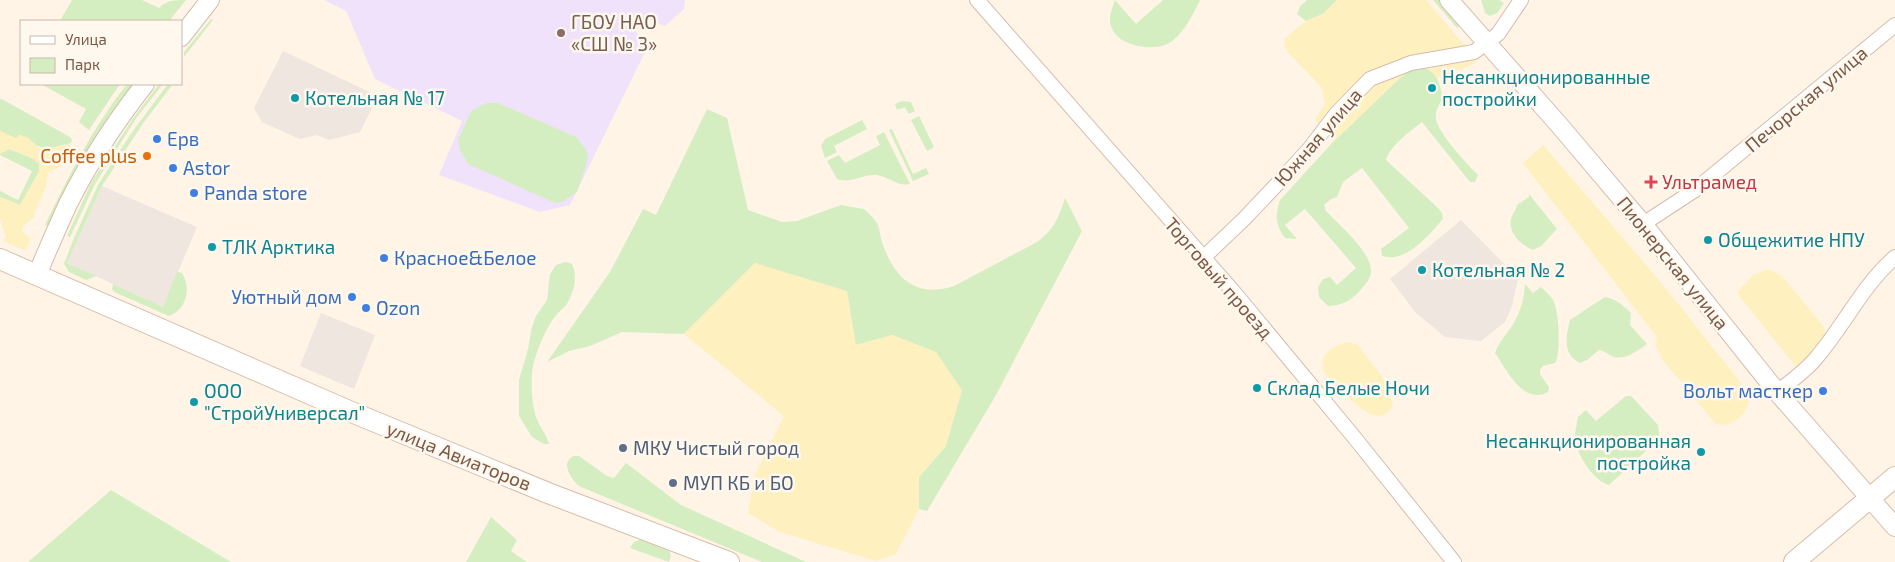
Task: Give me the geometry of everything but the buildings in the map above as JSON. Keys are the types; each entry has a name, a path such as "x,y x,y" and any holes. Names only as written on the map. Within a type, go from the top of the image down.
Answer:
{"main road":[{"name":"улица Авиаторов","path":"0,259 349,411 548,493 729,562"},
{"path":"1794,562 1895,477"}],"street":[{"path":"182,36 210,0"},
{"name":"Торговый проезд","path":"977,0 1325,402 1454,562"},
{"name":"Пионерская улица","path":"1449,0 1643,224 1777,392 1895,527"},
{"name":"Южная улица","path":"1202,258 1275,188 1310,148 1336,114 1370,79 1410,63 1474,52 1498,34 1521,0"},
{"name":"Печорская улица","path":"1643,224 1696,190 1895,25"},
{"path":"36,275 68,204 89,166 129,104 144,85"},
{"path":"1777,392 1804,371 1818,357 1879,271 1895,257"}],"shaded area":[{"path":"324,0 685,0 684,9 665,26 649,20 636,30 646,50 570,205 540,212 439,175 462,121 375,79 346,11"},
{"path":"283,51 378,96 360,132 329,140 317,135 300,139 262,122 254,108"},
{"path":"102,186 197,227 163,307 67,263"},
{"path":"1461,220 1518,278 1512,306 1505,322 1481,341 1445,337 1416,313 1390,279"},
{"path":"321,313 375,335 354,389 300,366"}],"green space":[{"path":"72,0 142,0 159,8 171,1 186,0 170,20 61,20"},
{"path":"1115,0 1136,24 1163,0 1200,0 1186,26 1176,38 1158,47 1142,47 1126,42 1114,33 1110,19"},
{"path":"1307,0 1337,0 1323,14 1306,21 1297,14 1300,6"},
{"path":"1433,0 1440,0 1461,25 1457,28"},
{"path":"1481,0 1499,0 1504,3 1497,13 1490,16 1485,13"},
{"path":"211,19 213,20 184,57 184,52"},
{"path":"1415,67 1428,69 1438,80 1443,98 1436,113 1438,125 1454,148 1478,175 1475,182 1470,182 1422,122 1401,139 1392,149 1386,160 1438,208 1442,213 1443,219 1424,240 1408,252 1391,257 1382,256 1381,249 1409,228 1362,168 1343,182 1337,197 1324,205 1326,211 1361,248 1370,264 1371,272 1366,283 1352,298 1341,304 1328,306 1319,297 1318,287 1323,279 1330,277 1337,285 1356,268 1305,209 1285,225 1297,239 1285,238 1277,220 1280,200 1333,142 1400,78"},
{"path":"43,85 119,85 89,130 79,122 86,109"},
{"path":"126,85 132,85 87,153 49,226 45,225 92,134"},
{"path":"158,85 162,85 137,117 95,184 70,237 67,236 91,183 134,117"},
{"path":"167,85 172,85 144,122 102,186 67,263 96,276 86,280 69,272 64,264 98,185 130,135"},
{"path":"0,98 70,137 71,143 47,149 0,131"},
{"path":"902,101 911,102 915,111 909,114 905,107 897,110 895,104"},
{"path":"487,103 498,103 576,137 586,149 588,156 577,192 562,202 555,203 468,164 460,150 458,140 471,111"},
{"path":"707,109 727,118 748,210 782,222 797,221 841,205 864,209 877,223 887,254 900,275 917,287 928,290 954,286 1037,242 1048,233 1055,223 1065,198 1082,231 996,395 927,511 919,509 919,477 946,446 893,335 856,345 755,263 684,334 622,332 590,346 569,351 547,362 610,272 643,209 656,215"},
{"path":"919,116 934,147 927,151 911,120"},
{"path":"862,120 867,129 834,146 837,152 825,158 821,146 825,139"},
{"path":"892,129 913,174 926,168 929,174 913,181 889,130"},
{"path":"884,132 910,184 897,183 876,175 852,180 837,179 827,161 839,155 845,163 880,145 876,136"},
{"path":"9,149 32,158 39,163 39,172 20,205 0,197 0,191 18,200 32,171 0,155 0,153"},
{"path":"1529,194 1557,229 1541,246 1533,250 1516,238 1511,229 1512,217 1517,205 1529,197"},
{"path":"566,262 572,264 575,274 572,294 567,304 555,316 547,330 540,345 533,369 533,406 549,444 544,444 532,437 519,416 519,380 532,327 536,316 547,300 550,274 556,265"},
{"path":"177,272 182,273 185,279 187,286 186,298 180,309 169,316 114,292 112,289 113,284 163,307"},
{"path":"1525,284 1533,293 1541,287 1553,300 1557,315 1559,342 1557,358 1555,363 1543,366 1540,370 1540,374 1549,387 1548,392 1539,395 1530,394 1522,389 1509,375 1495,353 1517,316 1523,301"},
{"path":"1605,297 1613,299 1631,313 1630,325 1647,344 1632,354 1618,358 1599,350 1580,363 1570,355 1568,350 1567,332 1570,320"},
{"path":"1626,396 1631,396 1658,425 1660,438 1609,485 1598,479 1579,453 1576,447 1575,432 1578,417 1586,410 1596,421"},
{"path":"574,456 579,456 607,476 614,478 626,463 681,505 806,562 762,562 581,487 568,472 568,463"},
{"path":"111,490 231,562 28,562"},
{"path":"491,517 517,540 511,551 527,562 466,562"},
{"path":"641,539 667,548 671,555 669,562 630,548 634,542"}],"sand":[{"path":"1337,0 1426,0 1466,47 1461,52 1469,61 1475,60 1477,63 1437,78 1425,67 1415,67 1400,78 1333,142 1315,119 1325,104 1322,88 1286,50 1284,39 1306,21 1323,14"},
{"path":"0,131 16,138 19,135 26,137 43,148 55,148 71,143 63,163 48,173 46,187 34,217 23,226 22,231 31,239 24,250 3,241 6,237 0,219 0,197 20,205 39,172 39,164 32,158 10,149 0,154"},
{"path":"1543,145 1650,270 1742,384 1748,396 1748,405 1743,413 1732,423 1716,424 1662,359 1655,345 1657,337 1523,163"},
{"path":"755,263 847,291 856,345 893,335 936,352 962,390 946,446 919,477 919,509 896,554 876,561 780,532 748,513 755,475 784,416 684,334"},
{"path":"1768,269 1782,276 1824,327 1825,338 1801,373 1737,293 1753,275"},
{"path":"1348,342 1358,345 1386,382 1393,404 1386,413 1378,416 1369,413 1348,398 1324,372 1323,361 1328,352"}],"place":[{"name":"ГБОУ НАО «СШ № 3»","path":"561,33"},
{"name":"Несанкционированные постройки","path":"1432,88"},
{"name":"Котельная № 17","path":"295,98"},
{"name":"Ерв","path":"157,139"},
{"name":"Coffee plus","path":"147,156"},
{"name":"Astor","path":"173,168"},
{"name":"Ультрамед","path":"1651,182"},
{"name":"Panda store","path":"194,193"},
{"name":"Общежитие НПУ","path":"1708,240"},
{"name":"ТЛК Арктика","path":"212,247"},
{"name":"Красное&Белое","path":"384,258"},
{"name":"Котельная № 2","path":"1422,270"},
{"name":"Уютный дом","path":"352,297"},
{"name":"Ozon","path":"366,308"},
{"name":"Склад Белые Ночи","path":"1257,388"},
{"name":"Вольт масткер","path":"1823,391"},
{"name":"ООО \"СтройУниверсал\"","path":"194,402"},
{"name":"МКУ Чистый город","path":"623,448"},
{"name":"Несанкционированная постройка","path":"1701,452"},
{"name":"МУП КБ и БО","path":"673,483"}]}
